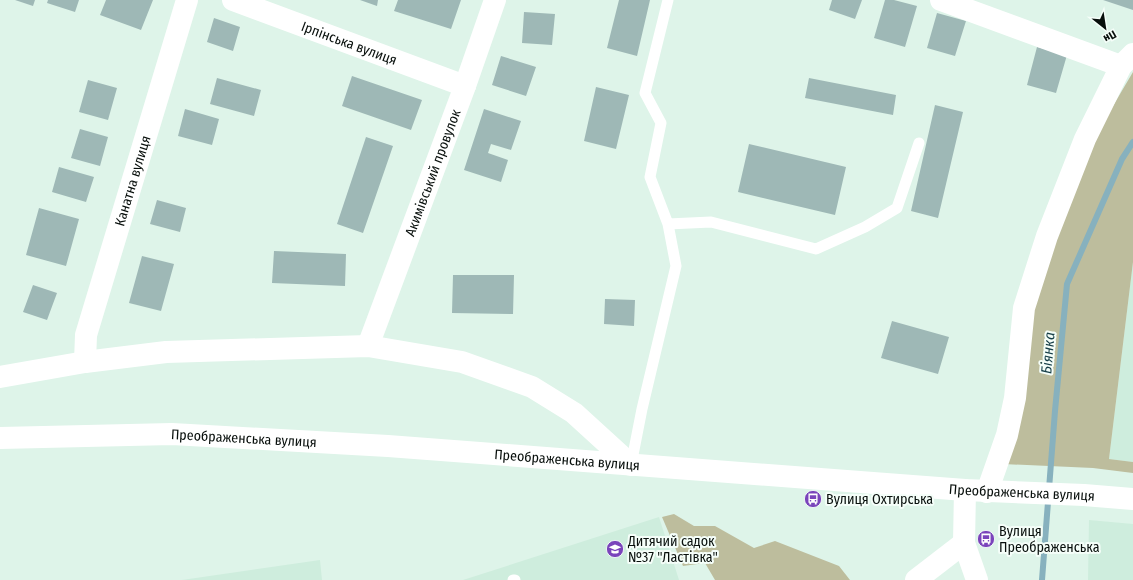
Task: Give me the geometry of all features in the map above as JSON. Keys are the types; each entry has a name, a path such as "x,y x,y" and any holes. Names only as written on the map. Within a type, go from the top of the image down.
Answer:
{"street":[{"name":"Канатна вулиця","path":"85,362 86,335 186,0"},
{"name":"Ірпінська вулиця","path":"233,0 465,86"},
{"name":"Акимівський провулок","path":"368,346 465,86 495,0"},
{"path":"941,0 1127,60 1085,139 1047,236 1024,308 1015,398 1007,435 976,491 964,543 977,580"},
{"path":"0,377 85,362 166,352 368,346 462,362 532,387 574,413 631,466"},
{"name":"Преображенська вулиця","path":"0,438 172,434 388,446 631,466 976,491 1084,495 1133,499"},
{"path":"916,580 964,543"}],"lane":[{"path":"631,466 642,409 676,266 668,224 650,177 661,123 645,92 668,0"},
{"path":"668,224 711,222 816,250 865,226 897,208 919,143"}],"shaded area":[{"path":"1133,72 1133,262 1109,459 1133,462 1133,473 1093,468 1003,464 1031,310 1087,150"},
{"path":"1133,262 1133,462 1109,459"},
{"path":"674,514 694,526 715,526 754,548 775,541 839,566 850,580 715,580 705,563 683,566 662,517"},
{"name":"Дитячий садок №37 \"Ластівка\"","path":"659,517 679,580 463,580"},
{"path":"1089,520 1133,524 1133,580 1088,580"},
{"path":"320,560 322,580 182,580"}],"building":[{"path":"15,0 35,0 33,6"},
{"path":"48,0 79,0 75,12 47,3"},
{"path":"106,0 153,0 141,30 100,15"},
{"path":"360,0 378,0 377,6"},
{"path":"398,0 461,0 451,29 394,11"},
{"path":"619,0 650,0 637,56 607,48"},
{"path":"832,0 862,0 855,19 829,10"},
{"path":"885,0 894,0 917,6 905,47 874,38"},
{"path":"1103,0 1133,0 1133,10"},
{"path":"524,12 555,14 552,45 522,43"},
{"path":"937,13 966,21 955,56 927,48"},
{"path":"214,18 240,27 233,51 207,42"},
{"path":"1037,47 1067,55 1056,93 1027,85"},
{"path":"501,56 536,67 526,96 492,85"},
{"path":"352,76 422,100 411,130 342,106"},
{"path":"217,78 261,90 254,116 210,104"},
{"path":"809,78 896,95 893,115 805,98"},
{"path":"88,80 117,88 108,120 79,112"},
{"path":"596,87 629,95 616,149 584,141"},
{"path":"935,105 963,112 938,218 911,211"},
{"path":"185,109 219,119 212,145 178,136"},
{"path":"484,109 521,121 511,150 491,144 488,153 508,160 501,182 464,170"},
{"path":"80,129 108,137 100,166 71,158"},
{"path":"366,137 393,146 363,233 337,224"},
{"path":"749,144 846,167 835,215 738,192"},
{"path":"59,167 94,177 86,202 52,192"},
{"path":"157,200 186,208 180,232 150,224"},
{"path":"39,208 79,219 66,266 26,255"},
{"path":"274,251 346,254 345,286 272,283"},
{"path":"142,256 174,264 161,311 129,303"},
{"path":"453,275 514,275 513,314 452,313"},
{"path":"33,285 57,293 47,320 23,312"},
{"path":"605,299 635,300 634,326 604,324"},
{"path":"892,321 949,337 938,374 881,358"}],"waterway":[{"name":"Біянка","path":"1042,580 1055,411 1067,284 1122,159 1133,142"}],"place":[{"name":"Вулиця Охтирська","path":"813,499"},
{"name":"Вулиця Преображенська","path":"986,539"},
{"name":"Дитячий садок №37 \"Ластівка\"","path":"615,549"}]}
